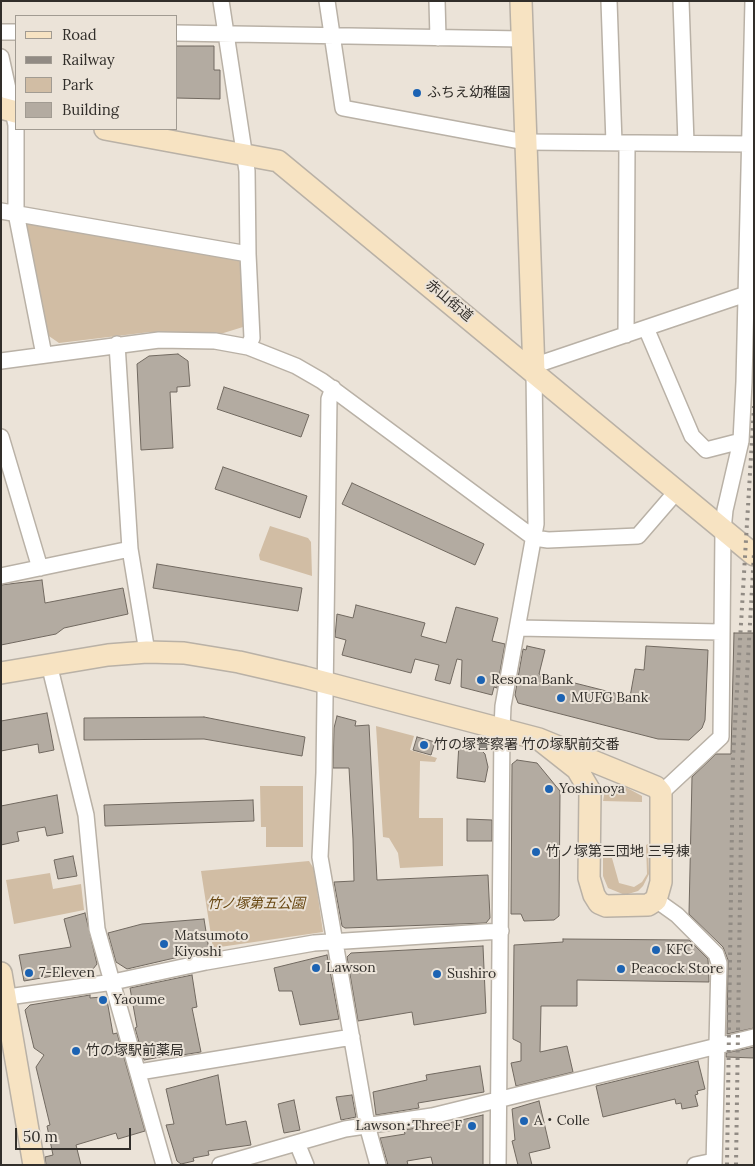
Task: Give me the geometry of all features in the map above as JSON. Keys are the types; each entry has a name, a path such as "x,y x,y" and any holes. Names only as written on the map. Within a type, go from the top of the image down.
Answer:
{"street":[{"path":"221,1 246,155 252,338 248,347"},
{"path":"327,1 343,108 525,142 750,144"},
{"path":"437,1 438,38"},
{"path":"498,1165 503,706 536,524 534,369 520,1"},
{"path":"609,1 620,144 626,335"},
{"path":"681,1 686,143"},
{"path":"661,793 721,737 723,530 725,510 741,441 753,1"},
{"path":"1,32 15,32"},
{"path":"178,34 522,39"},
{"path":"1,57 11,111 9,212 44,355"},
{"name":"赤山街道","path":"110,130 246,155 278,162 290,169 534,369 676,492 754,556"},
{"path":"9,212 248,254"},
{"path":"534,369 746,294"},
{"path":"646,328 692,436 706,450 741,441"},
{"path":"1,361 117,344 182,339 215,341 248,347 296,366 332,388 534,538 548,540 638,536 676,492"},
{"path":"117,344 130,549 147,652"},
{"path":"332,388 329,399 320,857 367,1125 378,1165"},
{"path":"1,437 40,568"},
{"path":"1,576 130,549"},
{"path":"518,628 721,632"},
{"path":"1,673 49,664 147,652 184,653 215,657 324,682 539,739 656,787 661,793 661,882 656,900 648,905 639,907 613,907 600,902 594,895 589,878 590,791 577,769 539,739"},
{"path":"49,664 86,815 97,929 164,1165"},
{"path":"590,791 622,772"},
{"path":"656,900 677,915 716,954 719,963 714,1163 695,1165"},
{"path":"3,998 113,982 206,962 335,940 500,931"},
{"path":"1,973 3,998 34,1165"},
{"path":"139,1072 352,1036"},
{"path":"220,1165 367,1125 432,1116 754,1038"},
{"path":"297,1143 306,1165"}],"green space":[{"path":"30,220 237,257 243,262 243,327 217,335 150,332 59,343 46,334 22,228"},
{"path":"270,526 308,538 311,542 312,576 260,560 259,555"},
{"path":"376,726 414,736 410,750 437,758 435,762 420,761 419,818 443,818 443,866 400,868 398,853 389,838 383,837"},
{"path":"620,784 642,796 642,802 603,801 605,790"},
{"path":"260,786 303,786 303,847 266,847 266,827 261,827"},
{"path":"648,844 649,874 643,886 638,891 625,895 608,888 603,876 603,858 612,858 619,883 634,887 642,882 647,874 646,845"},
{"name":"竹ノ塚第五公園","path":"309,861 314,869 323,932 213,948 201,871"},
{"path":"50,873 53,889 81,884 84,910 14,924 6,880"}],"building":[{"path":"178,46 214,46 214,70 220,70 220,99 178,98"},
{"path":"178,354 188,361 190,386 177,387 177,392 170,392 173,448 141,450 137,364 149,356"},
{"path":"224,387 309,415 301,437 217,409"},
{"path":"223,467 307,496 300,518 215,489"},
{"path":"352,483 484,544 475,565 342,504"},
{"path":"157,564 302,588 298,611 153,588"},
{"path":"42,580 45,603 123,588 128,614 64,628 56,634 1,645 1,585"},
{"path":"356,605 425,623 421,636 446,643 456,607 498,618 492,641 505,644 497,688 494,687 492,695 461,687 462,660 457,659 450,684 435,680 439,665 415,659 411,673 342,655 346,640 335,637 337,614 353,618"},
{"path":"734,633 754,633 754,1028 727,1034 728,960 723,947 689,914 692,777 716,754 731,754"},
{"path":"527,646 545,650 539,674 630,697 635,669 644,670 646,646 708,650 705,720 702,728 689,740 658,739 518,703 515,695 523,649 526,650"},
{"path":"47,713 54,750 39,753 38,744 1,751 1,721"},
{"path":"337,716 356,721 355,726 369,725 377,880 488,875 490,918 486,923 345,928 342,926 334,882 354,881 353,839 349,768 333,768 334,728"},
{"path":"204,717 305,737 302,756 204,739 84,740 84,718"},
{"path":"417,737 435,742 431,755 413,750"},
{"path":"459,743 481,750 485,754 488,767 485,782 457,778"},
{"name":"竹ノ塚第三団地 三号棟","path":"517,760 537,763 560,791 559,916 554,920 524,921 521,914 511,914 512,764"},
{"path":"57,795 63,833 47,836 45,827 17,832 19,841 1,845 1,806"},
{"path":"253,800 254,821 105,826 104,805"},
{"path":"467,819 492,820 492,841 467,841"},
{"path":"73,856 77,876 58,879 54,860"},
{"path":"85,913 97,964 93,969 24,981 19,955 71,947 64,919"},
{"path":"204,919 209,950 127,969 116,962 108,933 142,924"},
{"path":"563,939 689,940 708,959 709,982 577,980 577,1006 541,1006 540,1052 567,1046 573,1072 516,1086 511,1063 521,1061 521,1043 513,1039 514,945 563,942"},
{"path":"483,946 486,1013 414,1025 412,1012 358,1021 347,957 351,953"},
{"path":"327,955 339,1019 300,1025 292,991 279,991 274,968"},
{"path":"192,975 197,1007 192,1008 201,1052 182,1055 182,1053 144,1060 135,1028 137,1027 130,988"},
{"path":"90,995 90,998 102,997 107,1000 113,1034 117,1033 145,1131 118,1139 116,1133 76,1145 81,1165 46,1165 45,1157 53,1155 47,1126 50,1125 36,1067 44,1055 34,1048 25,1010 30,1005"},
{"path":"754,1047 754,1058 726,1057 726,1053"},
{"path":"698,1061 705,1089 697,1091 698,1094 695,1095 698,1106 682,1109 681,1103 676,1104 675,1099 603,1117 596,1086"},
{"path":"480,1066 484,1092 418,1103 419,1108 376,1115 373,1092 427,1080 426,1075"},
{"path":"218,1075 226,1125 246,1121 251,1145 208,1151 209,1155 193,1158 194,1161 181,1164 177,1161 166,1125 174,1124 166,1089"},
{"path":"352,1095 356,1117 341,1120 336,1097"},
{"path":"294,1100 300,1130 284,1133 278,1104"},
{"path":"539,1101 550,1148 529,1153 532,1165 518,1165 512,1141 515,1140 512,1109"},
{"path":"483,1115 483,1165 433,1165 431,1157 407,1161 408,1165 388,1165 380,1138 405,1134 404,1130 422,1127 423,1129"}],"railway":[{"path":"727,1165 733,758 754,406"},
{"path":"736,1165 742,764 754,553"}],"place":[{"name":"ふちえ幼稚園","path":"417,93"},
{"name":"Resona Bank","path":"481,680"},
{"name":"MUFG Bank","path":"561,698"},
{"name":"竹の塚警察署 竹の塚駅前交番","path":"424,745"},
{"name":"Yoshinoya","path":"549,789"},
{"name":"竹ノ塚第三団地 三号棟","path":"536,852"},
{"name":"Matsumoto Kiyoshi","path":"164,944"},
{"name":"KFC","path":"656,950"},
{"name":"Lawson","path":"316,968"},
{"name":"Peacock Store","path":"621,969"},
{"name":"7-Eleven","path":"29,973"},
{"name":"Sushiro","path":"437,974"},
{"name":"Yaoume","path":"103,1000"},
{"name":"竹の塚駅前薬局","path":"76,1051"},
{"name":"A・Colle","path":"524,1121"},
{"name":"Lawson･Three F","path":"472,1126"}]}
